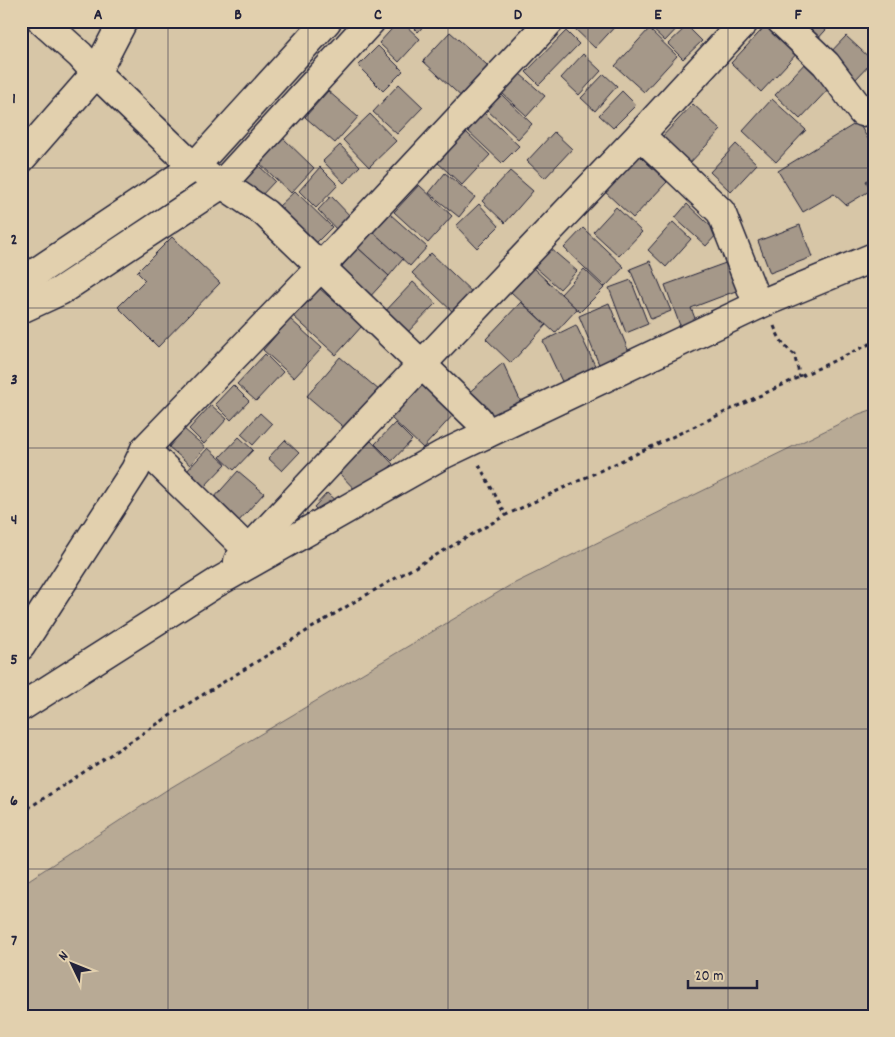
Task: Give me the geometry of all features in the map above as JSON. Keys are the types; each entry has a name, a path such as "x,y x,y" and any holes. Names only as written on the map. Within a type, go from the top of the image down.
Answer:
{"street":[{"path":"42,21 80,55 96,73 182,156 265,213 478,419 477,439"},
{"path":"21,159 96,73 123,21"},
{"path":"21,279 35,273 208,175 327,21"},
{"path":"21,309 60,291 208,175 371,21"},
{"path":"21,646 135,470 145,449 320,267 550,21"},
{"path":"216,584 746,21"},
{"path":"781,21 826,64 862,112"},
{"path":"640,135 721,212 761,304"},
{"path":"21,707 216,584 442,455 761,304 874,257"},
{"path":"145,449 249,551"}],"path":[{"path":"761,304 780,341 794,354 800,377"},
{"path":"21,812 191,702 354,602 506,515 874,342"},
{"path":"477,439 506,515"}],"shaded area":[{"path":"874,409 874,1016 21,1016 21,885 165,791 509,586 859,414"}],"building":[{"path":"399,21 420,39 399,62 379,43"},
{"path":"407,21 428,21 418,32"},
{"path":"576,21 620,21 595,48 572,26"},
{"path":"653,21 683,22 665,41 649,26"},
{"path":"770,21 801,49 761,92 731,63"},
{"path":"792,21 834,21 815,42"},
{"path":"687,26 702,41 683,59 668,44"},
{"path":"649,29 677,56 644,92 615,66"},
{"path":"566,31 579,44 539,85 526,72"},
{"path":"450,32 495,72 467,102 423,61"},
{"path":"846,36 873,61 854,81 827,56"},
{"path":"378,46 403,71 383,91 358,66"},
{"path":"583,54 601,71 579,95 561,78"},
{"path":"808,60 833,84 800,119 775,95"},
{"path":"520,74 545,96 527,116 502,93"},
{"path":"604,74 617,86 595,111 581,98"},
{"path":"399,84 423,107 397,134 373,112"},
{"path":"328,91 358,117 335,143 305,117"},
{"path":"622,91 636,105 613,128 599,115"},
{"path":"502,95 532,124 518,139 487,110"},
{"path":"772,99 806,130 776,162 743,131"},
{"path":"693,104 721,130 687,166 659,140"},
{"path":"484,113 519,146 502,163 467,130"},
{"path":"370,114 396,141 369,167 343,140"},
{"path":"858,122 874,149 874,177 866,181 871,190 846,205 834,194 803,212 778,171"},
{"path":"466,132 490,155 462,185 437,162"},
{"path":"554,132 572,149 545,178 527,161"},
{"path":"282,137 314,168 291,193 258,162"},
{"path":"736,144 757,164 731,192 710,172"},
{"path":"340,145 360,166 344,183 323,161"},
{"path":"638,154 667,182 633,218 604,191"},
{"path":"257,164 275,181 260,197 242,181"},
{"path":"320,167 338,185 316,208 299,191"},
{"path":"510,171 533,191 505,223 482,201"},
{"path":"445,173 475,197 459,217 429,193"},
{"path":"419,185 452,216 428,243 394,212"},
{"path":"295,191 332,227 314,245 277,208"},
{"path":"331,196 352,218 339,232 318,210"},
{"path":"479,204 499,226 477,248 456,226"},
{"path":"687,204 718,233 706,246 675,218"},
{"path":"616,207 642,232 619,256 593,232"},
{"path":"390,214 427,247 410,266 373,232"},
{"path":"673,222 691,239 666,267 648,250"},
{"path":"800,225 812,257 770,273 758,241"},
{"path":"583,228 624,267 605,287 564,248"},
{"path":"373,232 403,259 389,276 358,248"},
{"path":"172,237 220,283 158,347 118,307 145,280 137,272"},
{"path":"358,248 389,276 367,300 337,272"},
{"path":"550,248 577,271 560,289 534,266"},
{"path":"431,253 475,295 456,315 412,273"},
{"path":"650,261 671,311 651,319 630,269"},
{"path":"731,261 741,289 691,308 698,326 682,331 665,285"},
{"path":"533,268 577,309 555,333 511,292"},
{"path":"584,269 604,288 580,312 561,294"},
{"path":"631,280 648,324 626,333 609,288"},
{"path":"413,282 436,303 402,338 380,317"},
{"path":"319,288 362,326 336,355 293,316"},
{"path":"521,302 546,325 511,363 486,339"},
{"path":"609,303 633,362 603,374 579,316"},
{"path":"290,319 322,348 294,378 263,350"},
{"path":"576,325 599,374 566,390 543,341"},
{"path":"265,354 283,372 256,401 237,384"},
{"path":"340,357 380,391 347,430 307,396"},
{"path":"503,363 521,402 486,419 466,395"},
{"path":"233,385 249,401 231,420 215,404"},
{"path":"422,385 454,414 423,448 391,418"},
{"path":"211,405 227,419 204,444 189,429"},
{"path":"260,413 272,424 253,445 241,434"},
{"path":"395,423 412,440 392,461 375,444"},
{"path":"184,429 205,447 190,465 169,447"},
{"path":"239,437 253,450 234,470 220,457"},
{"path":"285,440 299,453 282,471 268,458"},
{"path":"371,441 393,464 360,495 338,472"},
{"path":"208,448 226,464 203,488 186,472"},
{"path":"238,471 264,493 238,522 213,499"},
{"path":"327,493 339,504 326,518 314,507"}],"waterway":[{"path":"81,258 123,233"}]}
